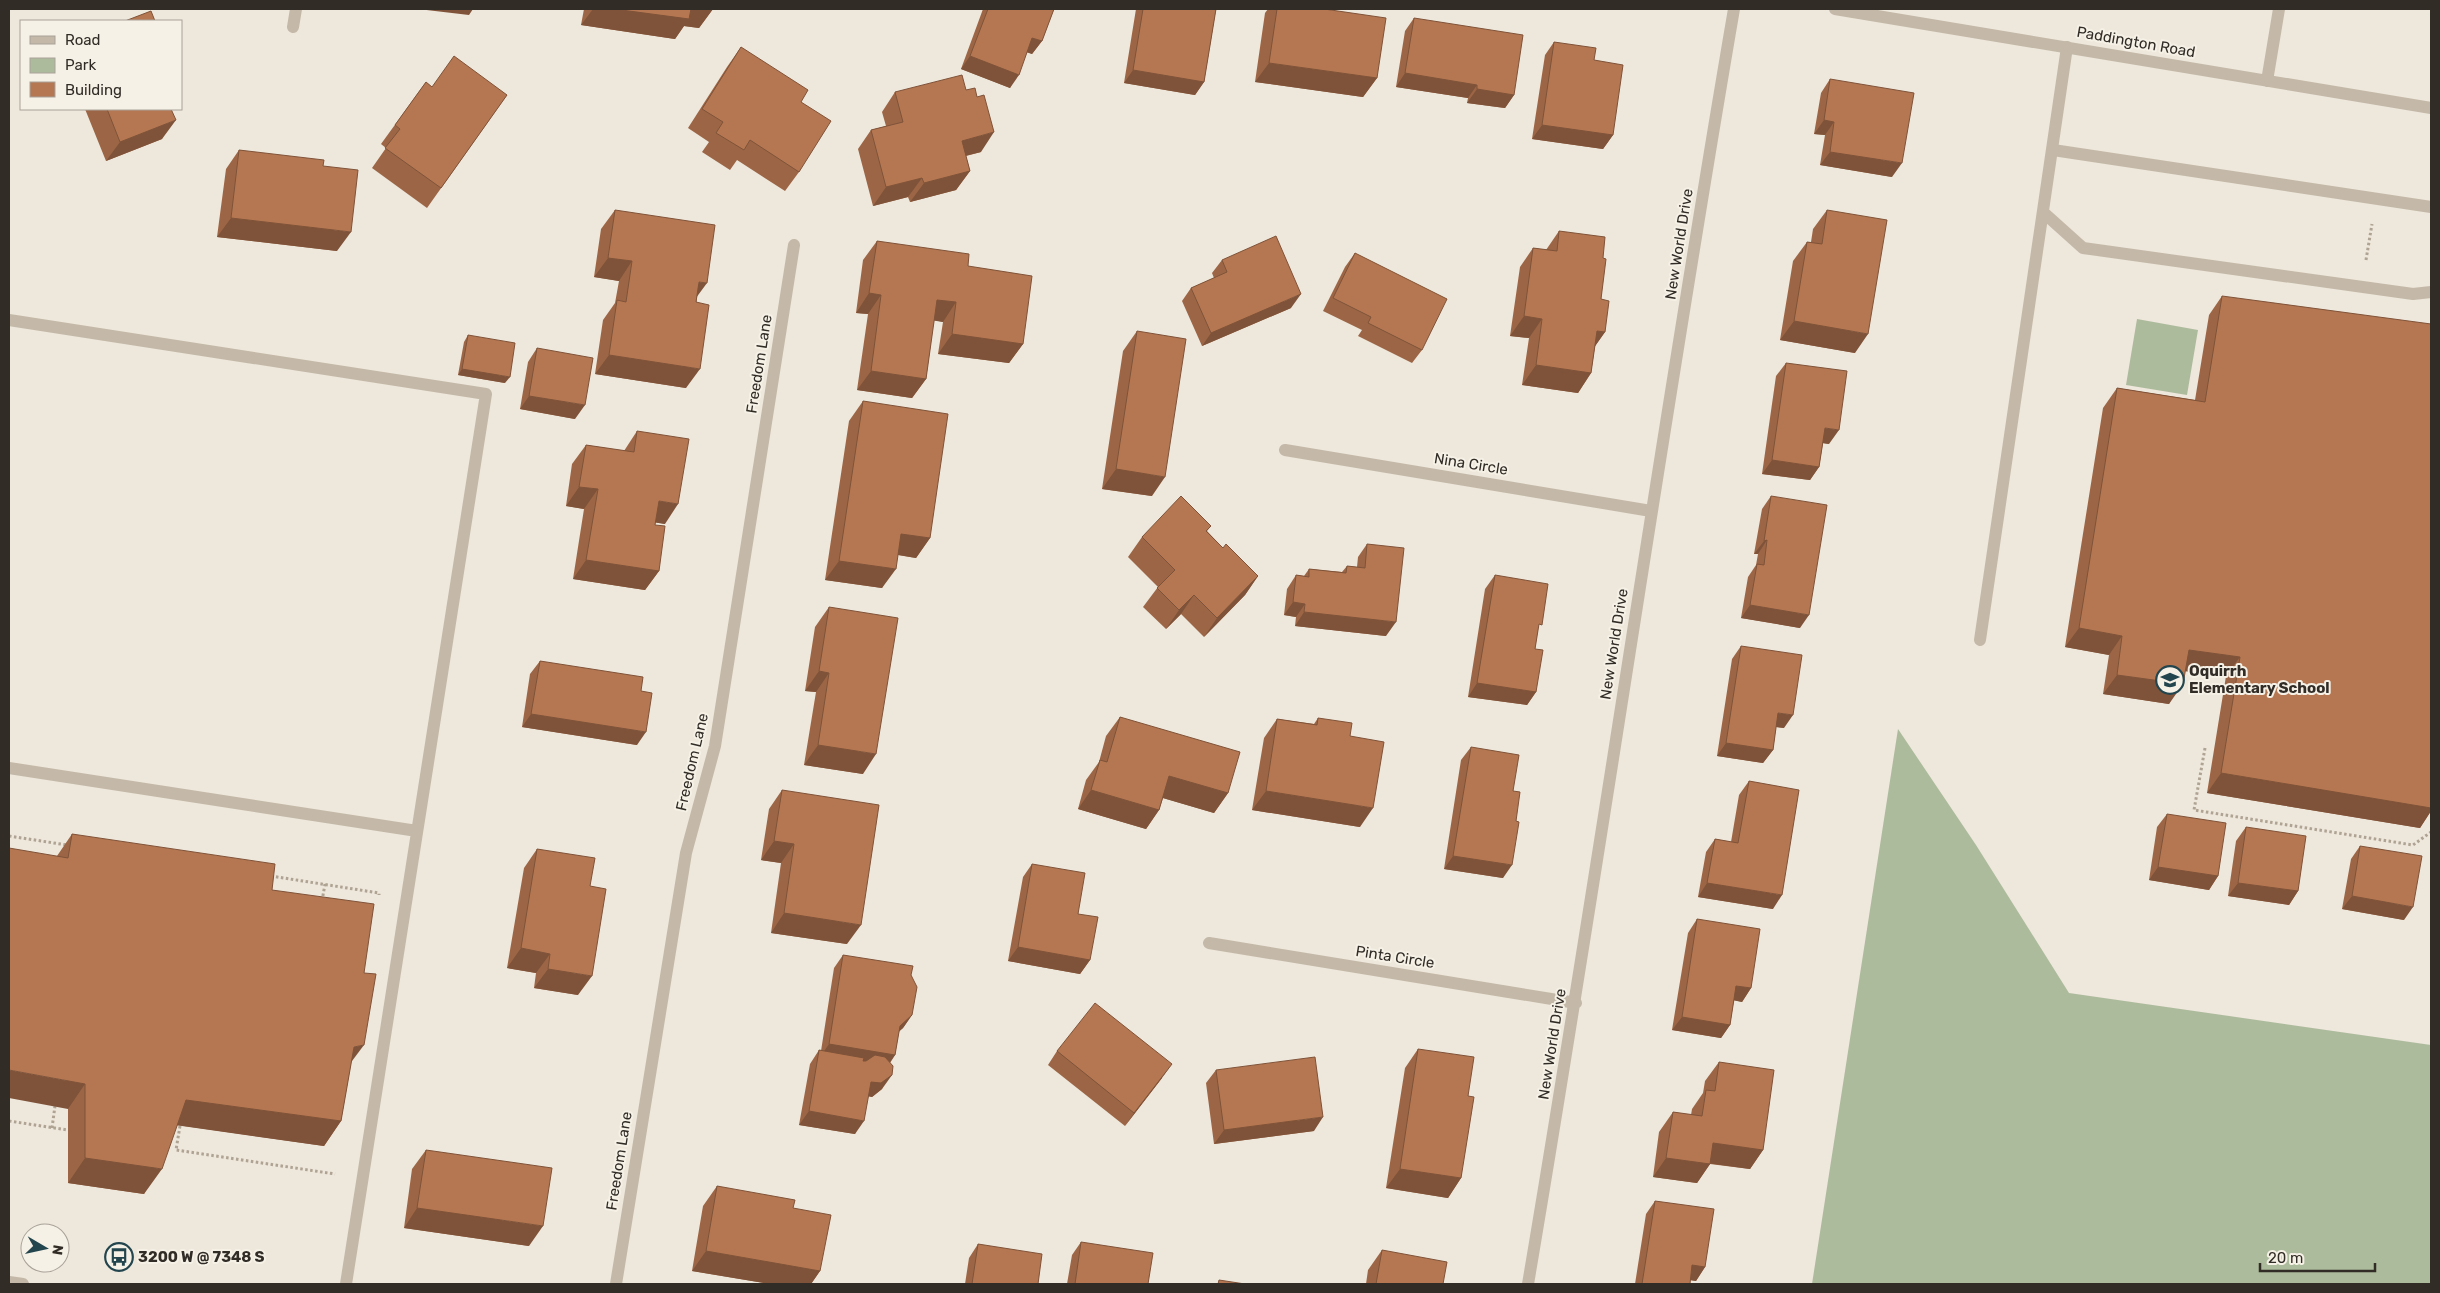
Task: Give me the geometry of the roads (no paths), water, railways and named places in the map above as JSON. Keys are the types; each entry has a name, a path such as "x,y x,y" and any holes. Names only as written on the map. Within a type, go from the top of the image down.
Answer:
{"street":[{"path":"293,27 296,9"},
{"name":"New World Drive","path":"1528,1284 1576,1003 1651,510 1734,9"},
{"name":"Paddington Road","path":"1835,9 2431,108"},
{"path":"2267,81 2279,9"},
{"path":"1980,640 2067,47"},
{"path":"2053,150 2431,207"},
{"path":"2044,213 2083,248 2413,294 2431,292"},
{"name":"Freedom Lane","path":"616,1284 686,853 715,746 794,245"},
{"path":"9,320 486,394 346,1284"},
{"name":"Nina Circle","path":"1285,450 1651,510"},
{"path":"9,768 417,831"},
{"name":"Pinta Circle","path":"1209,943 1576,1003"},
{"path":"9,1282 23,1284"}],"place":[{"name":"Oquirrh Elementary School","path":"2170,680"},
{"name":"3200 W @ 7348 S","path":"119,1257"}]}
